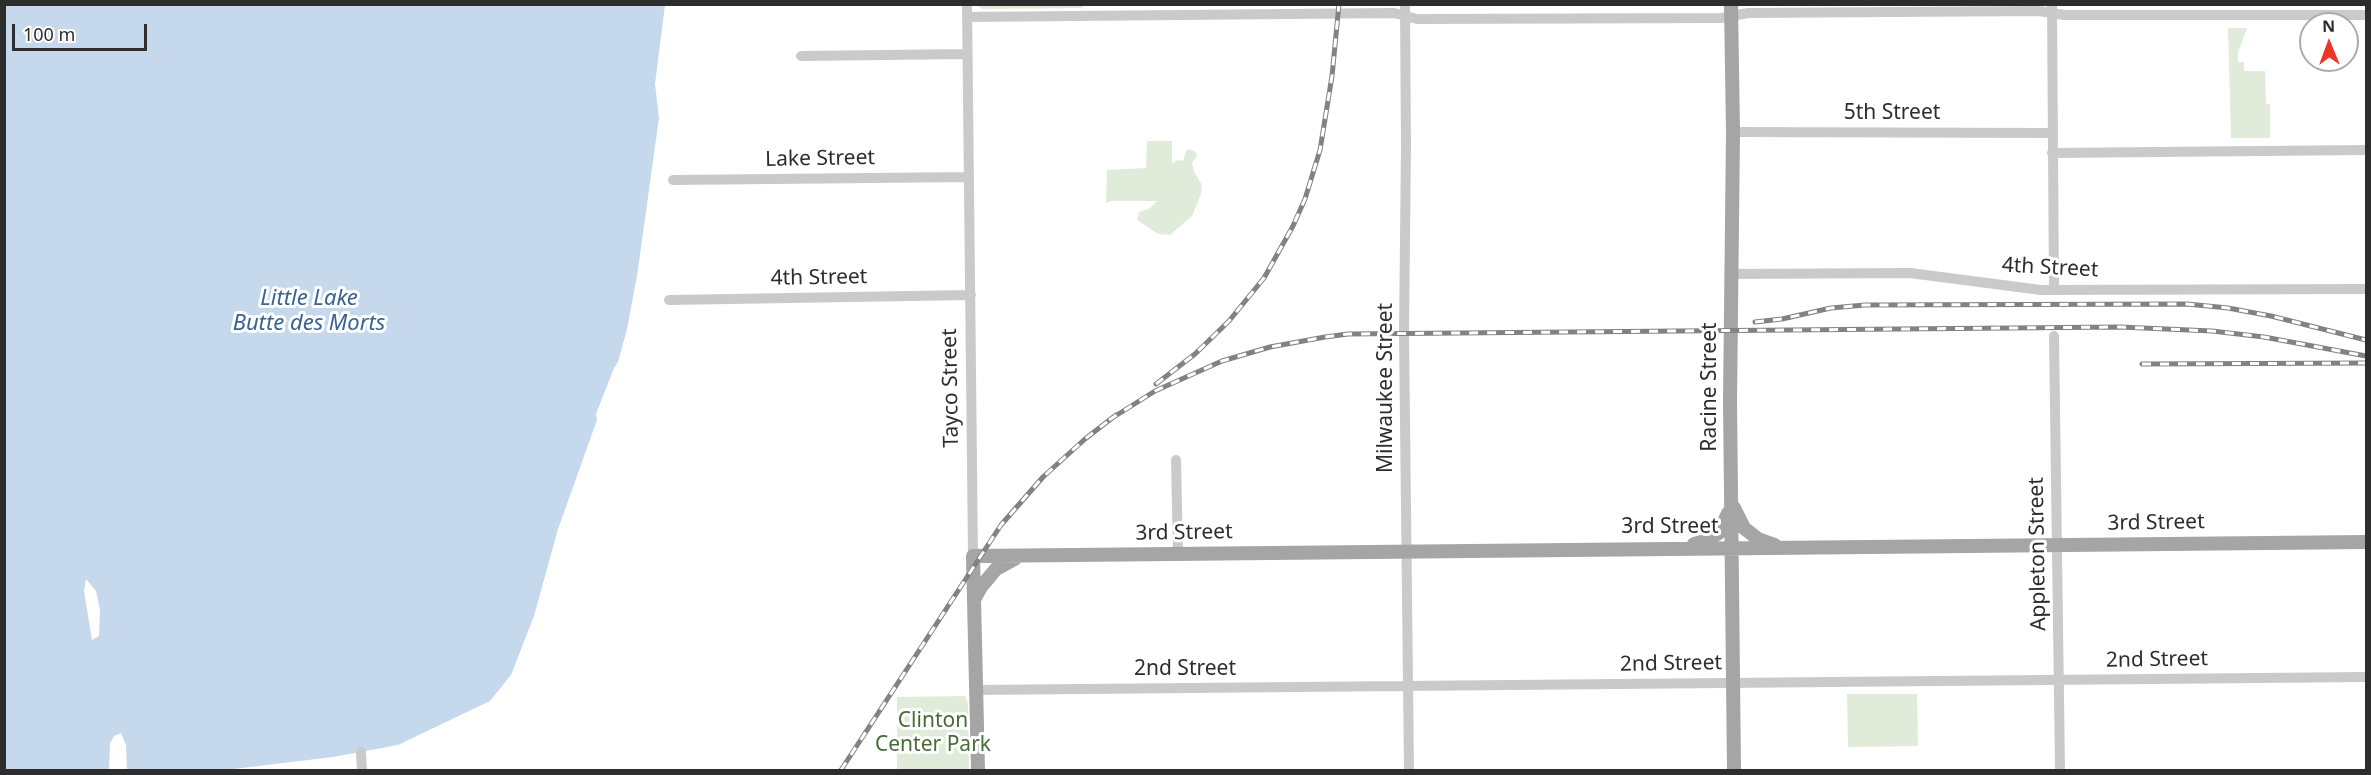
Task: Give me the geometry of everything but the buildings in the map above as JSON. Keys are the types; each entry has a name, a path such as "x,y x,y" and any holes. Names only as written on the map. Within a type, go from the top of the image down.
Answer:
{"main road":[{"name":"Racine Street","path":"1732,10 1731,497 1734,771"},
{"path":"1674,548 1705,541 1719,533 1727,516 1731,497"},
{"path":"1731,497 1740,523 1753,536 1795,549"},
{"name":"3rd Street","path":"973,556 2367,542"},
{"path":"974,600 981,586 996,569 1022,555"},
{"name":"Tayco Street","path":"973,556 978,771"}],"street":[{"name":"Tayco Street","path":"967,4 973,556"},
{"path":"967,16 1094,10 1338,15 1394,13 1405,10 1417,19 1721,18 1732,10 1893,8 2039,11 2052,9 2064,15 2202,10 2367,15"},
{"path":"2052,9 2051,133 2054,290"},
{"name":"Milwaukee Street","path":"1405,10 1404,333 1409,771"},
{"path":"801,56 967,54"},
{"name":"5th Street","path":"1733,132 2051,133"},
{"path":"2052,153 2367,150"},
{"name":"Lake Street","path":"673,180 969,177"},
{"name":"4th Street","path":"1731,274 1910,273 2028,289 2054,290 2367,289"},
{"name":"4th Street","path":"669,300 971,295"},
{"name":"Appleton Street","path":"2054,336 2060,771"},
{"path":"1176,460 1178,555"},
{"name":"2nd Street","path":"976,690 2367,677"},
{"path":"361,752 362,771"}],"green space":[{"path":"976,5 1087,5 1081,8 982,9"},
{"path":"2228,28 2247,28 2238,53 2238,62 2244,62 2244,71 2265,71 2266,104 2270,104 2270,138 2231,138"},
{"path":"1147,141 1172,141 1172,163 1183,161 1189,149 1196,152 1197,156 1192,163 1194,172 1202,185 1201,194 1192,216 1170,235 1158,234 1137,220 1139,212 1150,208 1157,201 1111,201 1106,203 1107,170 1146,168"},
{"path":"1847,694 1917,694 1918,746 1848,747"},
{"name":"Clinton Center Park","path":"965,696 968,703 969,770 897,770 897,697"}],"water":[{"name":"Little Lake Butte des Morts","path":"5,5 665,5 655,84 659,118 637,276 627,329 618,362 596,414 597,420 558,529 534,616 511,675 490,701 398,745 333,757 225,770 127,770 126,745 121,733 114,736 110,743 109,770 5,770","holes":["86,579 96,591 100,610 99,636 92,640 84,591"]}],"railway":[{"path":"1156,384 1195,354 1229,321 1264,278 1293,226 1305,199 1320,150 1332,76 1339,4"},
{"path":"1755,322 1782,319 1831,308 1865,305 2187,304 2228,308 2271,316 2366,340"},
{"path":"1109,420 1155,391 1222,361 1270,347 1348,334 2120,327 2212,331 2264,337 2366,356"},
{"path":"2142,364 2366,363"},
{"path":"841,770 1001,525 1043,477 1116,415"}]}
